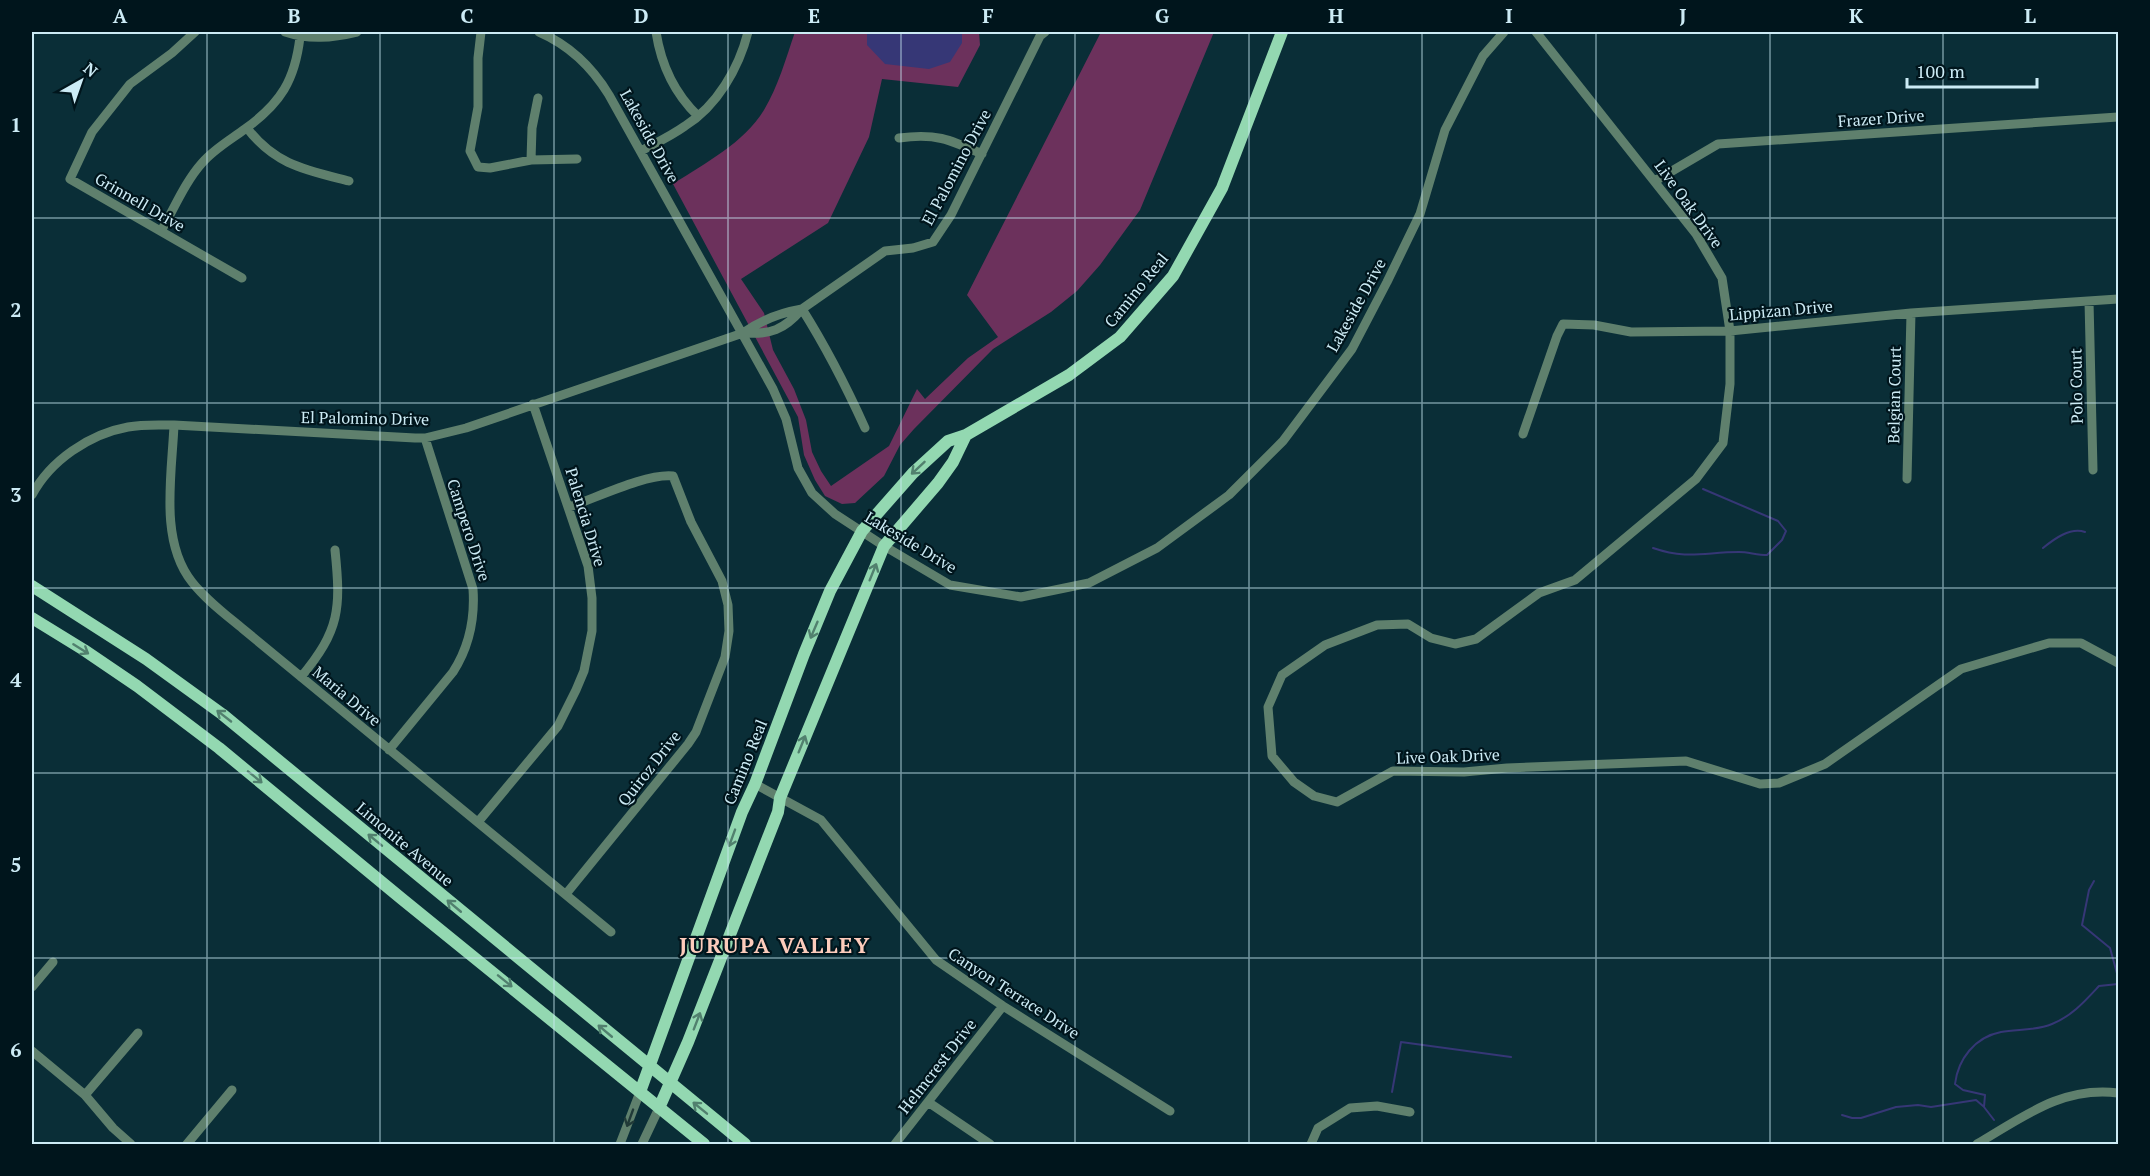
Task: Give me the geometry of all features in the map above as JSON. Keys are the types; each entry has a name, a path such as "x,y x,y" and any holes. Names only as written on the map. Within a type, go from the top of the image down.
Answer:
{"main road":[{"name":"Camino Real","path":"640,1092 742,812 755,784 804,654 830,591 862,531 913,473 948,441 966,435 1069,375 1120,337 1173,276 1222,188 1282,32"},
{"path":"659,1108 688,1042 774,821 780,798 884,546 938,483 953,462 966,435"},
{"name":"Limonite Avenue","path":"32,586 146,659 228,719 745,1144"},
{"path":"32,618 128,680 219,748 704,1144"}],"street":[{"name":"Grinnell Drive","path":"195,32 172,53 130,84 92,132 70,179 242,278"},
{"path":"285,32 300,37 331,38 357,32"},
{"path":"481,32 478,58 478,108 470,151 478,167 490,168 531,160 577,159"},
{"name":"Lakeside Drive","path":"539,32 572,52 596,75 609,95 782,406 798,468 812,493 835,514 950,585 1021,597 1089,583 1157,548 1229,495 1282,441 1352,349 1419,214 1445,130 1483,56 1504,32"},
{"path":"656,32 659,50 672,82 698,117"},
{"path":"641,151 686,126 698,117 717,96 740,59 747,32"},
{"name":"Live Oak Drive","path":"1536,32 1696,234 1722,278 1730,331 1730,384 1723,443 1696,479 1575,580 1539,593 1476,639 1455,644 1431,638 1408,624 1377,625 1325,645 1282,675 1268,708 1272,756 1294,782 1314,796 1337,802 1393,771 1464,772 1507,768 1686,761 1760,784 1779,783 1825,764 1961,669 2049,643 2081,643 2118,663"},
{"name":"El Palomino Drive","path":"742,333 764,334 791,322 802,309 885,251 913,248 933,242 951,215 1042,33"},
{"path":"161,231 200,165 212,152 247,128 273,105 286,88 297,62 300,37"},
{"path":"531,160 532,128 538,98"},
{"name":"Frazer Drive","path":"1655,181 1718,144 2118,117"},
{"path":"247,128 271,154 291,164 349,182"},
{"path":"899,138 922,134 947,138 981,154"},
{"name":"Lippizan Drive","path":"1523,434 1563,324 1594,325 1631,332 1730,331 1911,313 2118,299"},
{"name":"Polo Court","path":"2089,301 2093,470"},
{"path":"802,309 841,375 865,428"},
{"name":"El Palomino Drive","path":"32,495 43,478 58,462 99,436 129,426 174,425 425,438 466,428 742,333 758,322 776,315 802,309"},
{"name":"Belgian Court","path":"1907,479 1911,313"},
{"path":"776,315 782,326"},
{"name":"Palencia Drive","path":"478,822 558,726 584,671 592,630 592,598 588,566 533,404"},
{"name":"Maria Drive","path":"174,425 170,493 172,532 181,563 190,580 207,598 301,677 611,932"},
{"name":"Campero Drive","path":"389,750 461,659 472,622 474,605 473,589 425,438"},
{"name":"Quiroz Drive","path":"566,894 696,732 725,657 729,631 729,614 722,581 691,522 674,476 663,475 648,478 569,507"},
{"path":"301,677 324,647 336,618 339,600 335,550"},
{"name":"Canyon Terrace Drive","path":"755,784 821,820 936,960 1003,1006 1170,1111"},
{"path":"32,987 53,962"},
{"name":"Helmcrest Drive","path":"895,1144 1003,1006"},
{"path":"85,1095 138,1033"},
{"path":"32,1051 85,1095 113,1128 131,1144"},
{"path":"187,1144 232,1090"},
{"name":"Camino Real","path":"621,1144 640,1092"},
{"path":"1977,1144 2056,1099 2079,1093 2118,1093"},
{"path":"928,1102 990,1144"},
{"path":"1311,1144 1318,1128 1350,1108 1377,1106 1410,1112"},
{"path":"642,1144 659,1108"}],"shaded area":[{"path":"795,32 979,32 980,45 958,87 882,79 869,137 828,223 741,279 764,313 773,350 794,389 806,420 812,452 831,486 889,446 917,389 925,399 968,358 998,337 967,295 1101,32 1214,32 1140,210 1100,265 1077,291 1051,312 993,349 914,429 900,445 884,476 855,503 842,504 825,496 815,480 804,455 798,417 673,184 723,152 756,122 773,92"},
{"path":"867,32 962,32 962,43 950,62 929,69 885,64 867,45"}],"waterway":[{"path":"1653,548 1687,555 1739,552 1767,555 1782,540 1786,531 1778,521 1703,489"},
{"path":"2043,548 2068,532 2085,532"},
{"path":"2094,881 2089,890 2082,925 2110,948 2118,977"},
{"path":"1994,1120 1984,1107 1985,1095 1963,1090 1955,1084 1960,1066 1969,1050 1983,1039 2001,1032 2040,1028 2059,1021 2083,1003 2099,986 2118,984"},
{"path":"1392,1092 1401,1042 1511,1057"},
{"path":"1842,1115 1861,1118 1896,1107 1918,1105 1931,1107 1976,1100 1983,1106"}],"district":[{"name":"JURUPA VALLEY","path":"775,944"}]}
